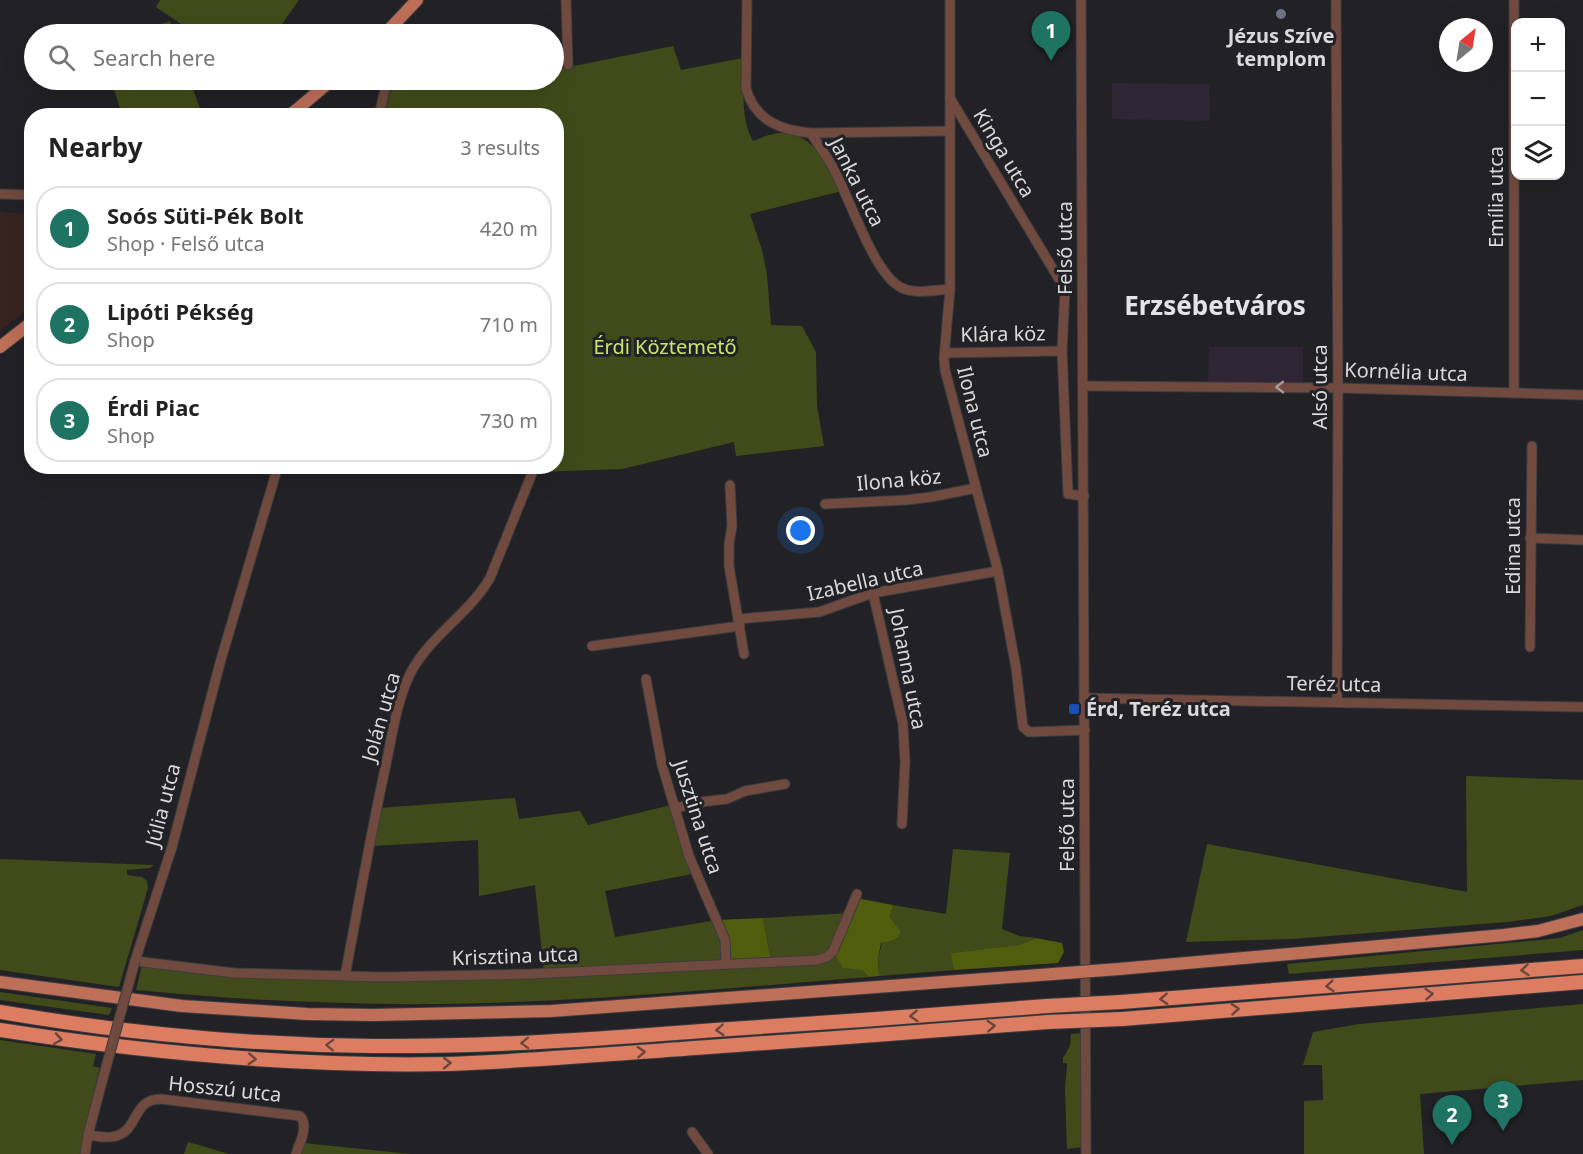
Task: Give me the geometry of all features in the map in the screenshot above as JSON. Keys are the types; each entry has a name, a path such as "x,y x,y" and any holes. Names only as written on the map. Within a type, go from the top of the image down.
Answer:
{"highway":[{"path":"0,1012 85,1027 227,1040 404,1046 555,1042 1121,1002 1583,966"},
{"path":"0,1029 81,1042 226,1058 446,1064 554,1059 1583,982"}],"main road":[{"path":"399,24 414,2"},
{"path":"299,108 320,90"},
{"path":"0,346 24,328"},
{"path":"0,982 182,1006 307,1014 393,1015 551,1011 1119,969 1504,935 1550,928 1583,919"}],"street":[{"path":"566,0 568,65"},
{"name":"Janka utca","path":"747,0 746,89 750,102 766,119 780,128 811,133 832,166 865,239 890,280 903,289 916,291 950,289"},
{"name":"Ilona utca","path":"950,0 950,289 945,370 998,571 1016,668 1023,727 1029,732 1085,730"},
{"name":"Felső utca","path":"1081,0 1086,1154"},
{"name":"Alsó utca","path":"1336,0 1337,702"},
{"name":"Emília utca","path":"1514,0 1514,393"},
{"path":"381,108 385,90"},
{"name":"Kinga utca","path":"950,98 1065,289"},
{"path":"811,133 949,131"},
{"path":"0,194 24,195"},
{"name":"Felső utca","path":"1065,289 1062,351 1068,494 1084,496"},
{"name":"Klára köz","path":"945,353 1062,351"},
{"name":"Kornélia utca","path":"1084,386 1338,388 1583,395"},
{"name":"Edina utca","path":"1530,647 1532,446"},
{"name":"Júlia utca","path":"85,1154 88,1135 135,961 171,847 220,663 276,474"},
{"name":"Jolán utca","path":"345,976 370,840 403,689 427,647 482,591 490,578 532,474"},
{"path":"730,485 732,526 728,555 744,654"},
{"name":"Ilona köz","path":"825,504 906,500 976,488"},
{"path":"1530,538 1583,540"},
{"name":"Izabella utca","path":"592,646 819,612 873,593 998,571"},
{"name":"Johanna utca","path":"873,593 903,724 905,762 902,825"},
{"name":"Jusztina utca","path":"646,679 656,739 675,809 689,856 725,940 726,963"},
{"name":"Teréz utca","path":"1084,698 1583,707"},
{"path":"675,809 692,803 727,799 745,791 785,784"},
{"name":"Krisztina utca","path":"135,961 234,973 425,977 817,960 827,957 833,951 857,894"},
{"name":"Hosszú utca","path":"88,1135 107,1137 122,1134 142,1106 153,1099 298,1115 302,1117 304,1128 296,1154"},
{"path":"692,1132 708,1154"}],"shaded area":[{"path":"1112,83 1209,84 1210,121 1112,119"},
{"path":"0,212 24,214 24,312 0,331"},
{"path":"1209,347 1303,347 1303,384 1208,382"}],"green space":[{"path":"160,0 299,0 282,24 181,24 156,7"},
{"name":"Érdi Köztemető","path":"673,46 681,70 743,58 744,112 753,141 780,133 791,134 811,144 826,162 842,191 750,214 767,274 771,325 802,326 816,352 817,406 824,446 736,456 734,442 622,469 564,471 564,108 386,108 390,90 564,90 564,68"},
{"path":"114,90 193,90 200,108 120,108"},
{"path":"1466,776 1583,780 1583,905 1551,916 1507,922 1292,939 1186,942 1207,844 1467,892"},
{"path":"515,798 519,819 580,811 588,825 671,805 692,874 605,891 615,937 717,920 771,961 763,918 850,913 862,970 869,977 603,997 443,1004 289,1001 136,990 142,965 234,973 544,973 535,885 479,896 478,840 371,846 379,808"},
{"path":"953,849 1010,853 1002,929 1019,936 1036,938 1019,945 952,953 954,970 879,976 878,959 882,943 893,940 901,932 890,917 893,905 946,914"},
{"path":"0,859 154,865 150,868 127,870 127,875 142,877 147,881 148,888 119,987 0,970"},
{"path":"856,898 893,905 890,917 901,932 893,941 881,943 878,959 879,976 869,977 862,970 843,968 833,951"},
{"path":"763,918 771,961 726,963 717,920"},
{"path":"1583,930 1583,950 1289,974 1287,964 1560,938"},
{"path":"1036,938 1062,943 1064,952 1058,963 954,970 951,953 1019,945"},
{"path":"0,992 112,1008 109,1015 0,1000"},
{"path":"1583,1004 1583,1080 1420,1094 1424,1154 1304,1154 1304,1101 1323,1100 1322,1065 1303,1065 1313,1032 1359,1024"},
{"path":"1082,1033 1082,1147 1067,1149 1065,1087 1067,1063 1063,1063 1063,1058 1070,1046 1071,1034"},
{"path":"0,1040 96,1054 93,1066 100,1068 86,1123 82,1154 0,1154"},
{"path":"188,1142 229,1154 184,1154"},
{"path":"294,1142 410,1154 291,1154"}],"place":[{"name":"Jézus Szíve templom","path":"1281,14"},
{"name":"Soós Süti-Pék Bolt","path":"1051,61"},
{"name":"Érd, Teréz utca","path":"1074,709"},
{"name":"Érdi Piac","path":"1503,1131"},
{"name":"Lipóti Pékség","path":"1452,1145"}],"district":[{"name":"Erzsébetváros","path":"1215,306"}]}
